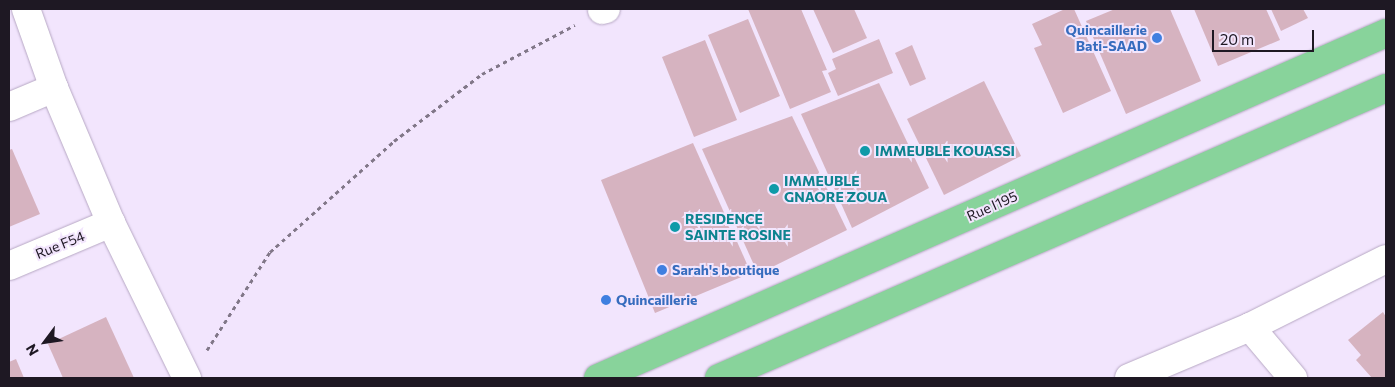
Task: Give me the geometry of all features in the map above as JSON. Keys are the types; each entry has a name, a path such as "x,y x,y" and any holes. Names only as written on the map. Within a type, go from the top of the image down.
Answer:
{"main road":[{"name":"Rue I195","path":"598,378 1386,33"},
{"path":"719,378 1386,88"}],"street":[{"path":"26,9 54,88 111,223 187,378"},
{"path":"9,106 54,88"},
{"name":"Rue F54","path":"9,266 111,223"},
{"path":"1129,378 1250,327 1386,259"},
{"path":"1250,327 1293,378"}],"path":[{"path":"205,354 270,252 394,141 482,74 604,10"}],"building":[{"path":"748,9 801,9 827,70 822,71 831,92 790,109"},
{"path":"813,9 854,9 867,38 833,53"},
{"path":"1065,9 1074,9 1111,91 1063,113 1034,48 1042,45 1032,24"},
{"path":"1115,9 1170,9 1201,81 1126,114 1086,21"},
{"path":"1194,9 1266,9 1280,40 1218,66"},
{"path":"1271,9 1303,9 1308,18 1281,31"},
{"path":"748,19 780,96 740,113 708,35"},
{"path":"879,39 893,73 838,96 828,73 836,69 832,59"},
{"path":"705,40 737,120 694,137 662,57"},
{"path":"912,45 926,79 910,86 895,53"},
{"path":"984,81 1021,156 944,195 907,119"},
{"name":"IMMEUBLE KOUASSI","path":"879,83 929,188 852,228 801,114"},
{"name":"IMMEUBLE GNAORE ZOUA","path":"792,116 847,230 758,274 702,149"},
{"name":"RESIDENCE SAINTE ROSINE","path":"693,143 751,273 655,313 601,180"},
{"path":"12,149 40,214 9,227 9,150"},
{"path":"1383,312 1386,317 1386,378 1372,378 1356,360 1361,355 1348,340"},
{"path":"106,317 134,378 63,378 48,344"},
{"path":"16,359 24,378 9,378 9,362"}],"place":[{"name":"Quincaillerie Bati-SAAD","path":"1157,38"},
{"name":"IMMEUBLE KOUASSI","path":"865,151"},
{"name":"IMMEUBLE GNAORE ZOUA","path":"774,189"},
{"name":"RESIDENCE SAINTE ROSINE","path":"675,227"},
{"name":"Sarah's boutique","path":"662,270"},
{"name":"Quincaillerie","path":"606,300"}]}
